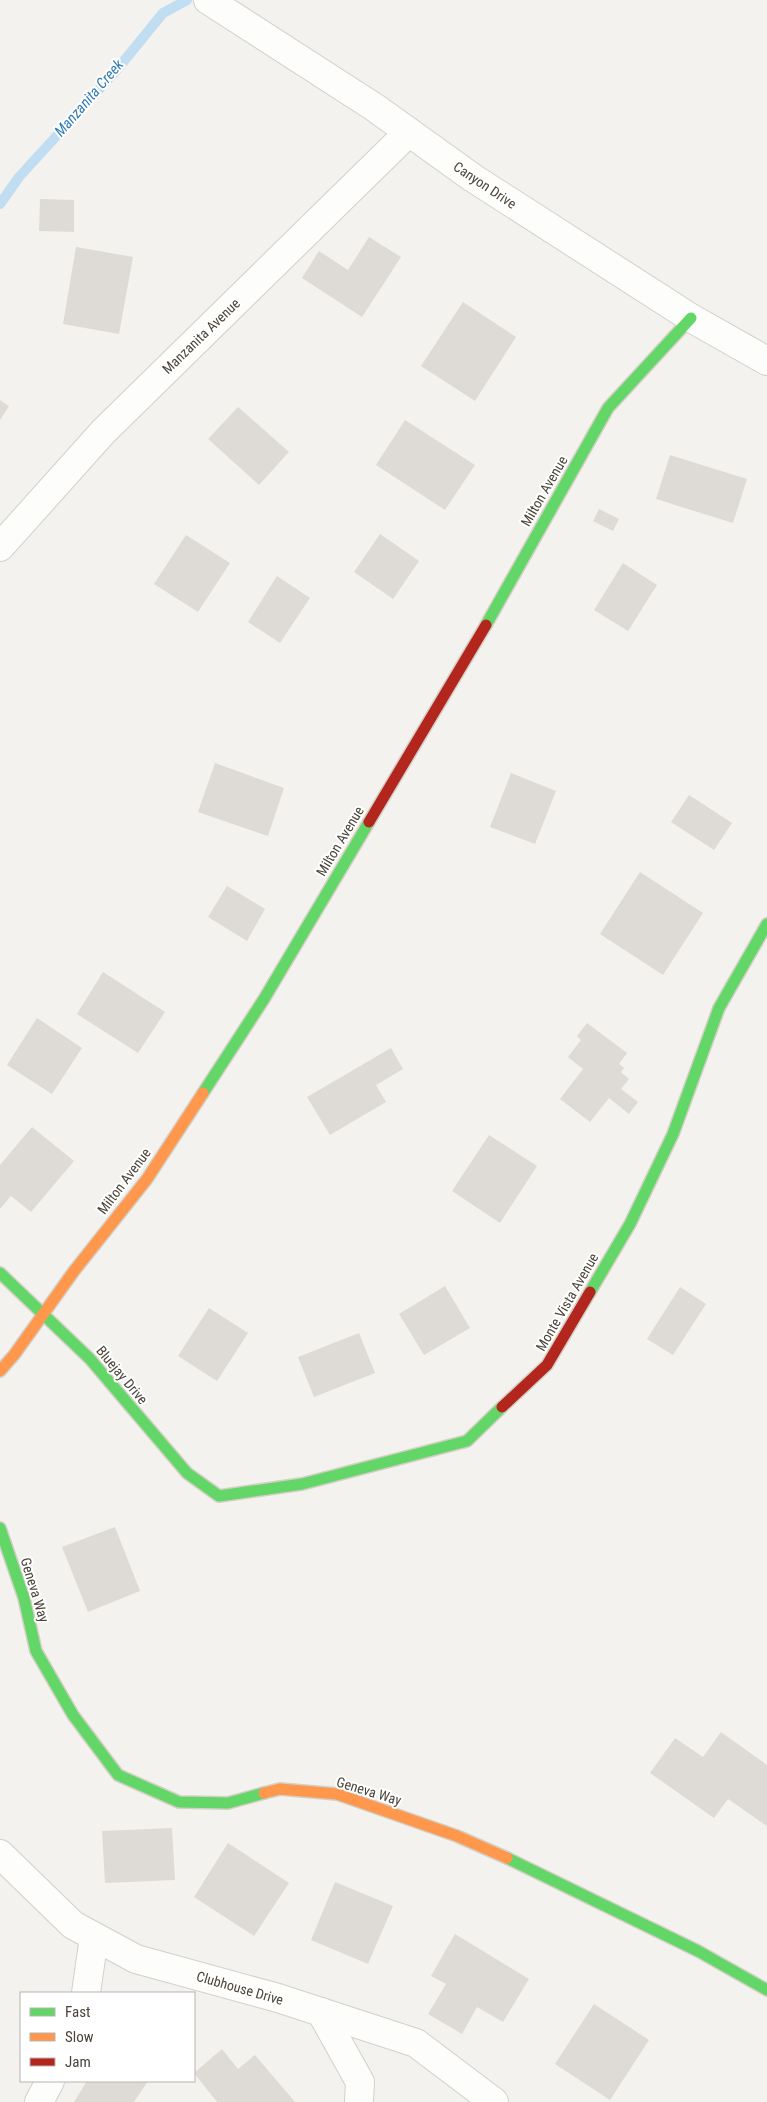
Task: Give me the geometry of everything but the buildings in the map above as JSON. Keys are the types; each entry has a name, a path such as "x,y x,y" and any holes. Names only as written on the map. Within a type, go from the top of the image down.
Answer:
{"street":[{"name":"Canyon Drive","path":"208,0 374,107 473,178 691,318 767,361"},
{"name":"Manzanita Avenue","path":"0,547 103,432 409,132"},
{"name":"Milton Avenue","path":"0,1371 74,1271 147,1179 264,999 461,668 608,408 691,318"},
{"name":"Monte Vista Avenue","path":"219,1496 302,1484 467,1441 547,1365 630,1224 673,1134 719,1008 767,924"},
{"name":"Bluejay Drive","path":"0,1273 90,1359 186,1474 219,1496"},
{"name":"Geneva Way","path":"0,1528 24,1598 36,1651 74,1715 118,1775 179,1802 228,1803 280,1789 337,1794 492,1850 698,1951 767,1990"},
{"name":"Clubhouse Drive","path":"0,1854 73,1925 136,1959 278,1998 416,2043 494,2102"},
{"path":"86,1992 94,1937"},
{"path":"321,2012 360,2082 359,2102"},
{"path":"39,2102 49,2082"}],"waterway":[{"name":"Manzanita Creek","path":"0,204 19,177 115,72 163,13 187,0"}],"traffic: fast":[{"path":"486,625 608,408 691,318"},
{"path":"203,1093 264,999 369,822"},
{"path":"590,1292 630,1224 673,1134 719,1008 767,924"},
{"path":"0,1273 90,1359 187,1473 219,1496 302,1484 467,1441 502,1407"},
{"path":"0,1528 24,1598 36,1651 73,1715 118,1775 179,1802 228,1803 264,1793"},
{"path":"507,1858 698,1951 767,1990"}],"traffic: slow":[{"path":"0,1371 14,1355 74,1271 147,1179 203,1093"},
{"path":"264,1793 280,1789 337,1794 457,1836 507,1858"}],"traffic: jam":[{"path":"369,822 486,625"},
{"path":"502,1407 547,1365 590,1292"}]}
